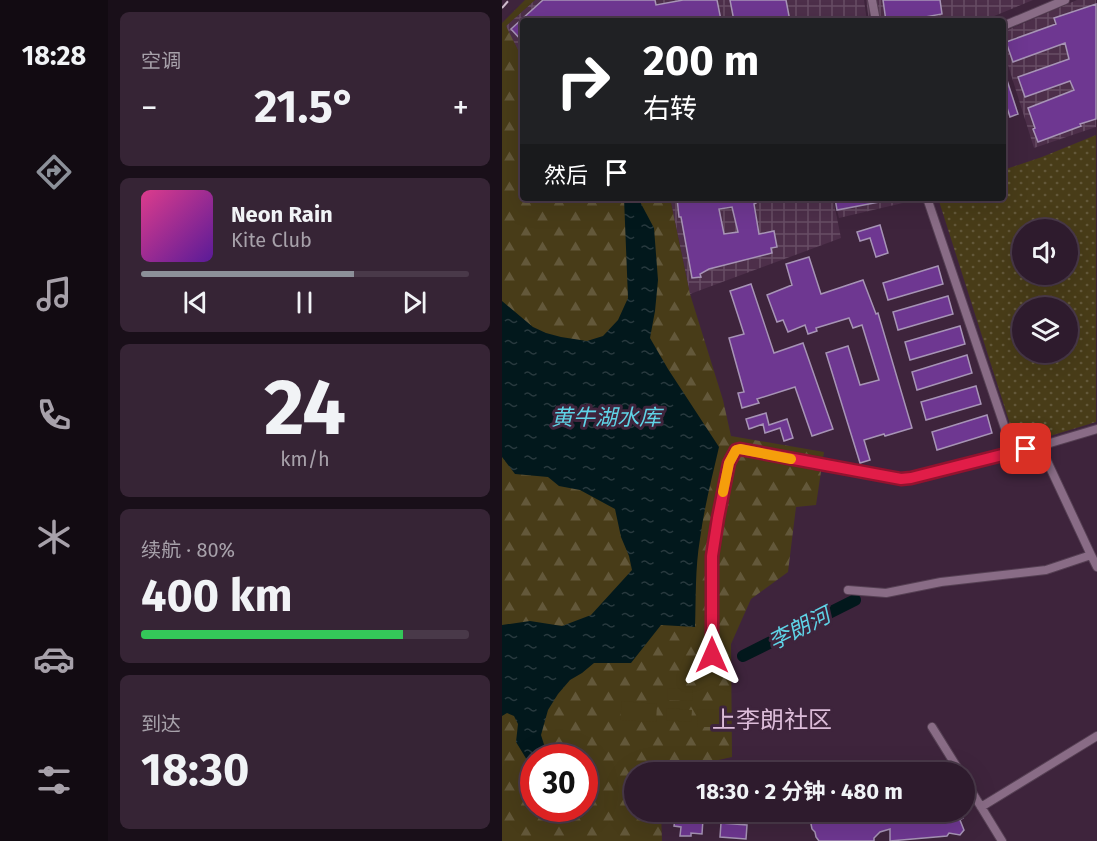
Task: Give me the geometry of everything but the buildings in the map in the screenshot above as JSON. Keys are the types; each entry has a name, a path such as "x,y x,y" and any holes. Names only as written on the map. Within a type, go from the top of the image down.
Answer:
{"street":[{"path":"872,0 875,18"},
{"path":"1006,25 1064,0"},
{"path":"928,201 1013,452"},
{"path":"712,655 712,556 729,463 736,450 901,479 1040,446 1096,429"},
{"path":"1040,446 1096,567"},
{"path":"848,590 886,593 941,582 1046,570 1091,555"},
{"path":"932,727 954,762"},
{"path":"981,807 1096,736"},
{"path":"975,797 1002,841"}],"shaded area":[{"path":"535,0 864,0 867,18 520,18 520,54 505,26"},
{"path":"866,0 1033,0 989,18 869,18"},
{"path":"1077,0 1096,0 1096,127 1034,148 1006,59 1006,31"},
{"path":"671,201 834,201 841,238 690,294"},
{"path":"835,201 907,202 839,218"}],"green space":[{"path":"525,0 535,0 506,26 520,54 520,201 671,201 690,294 723,400 731,436 824,452 816,505 796,507 788,572 751,599 731,644 732,757 709,762 624,762 624,822 661,822 662,841 502,841 502,23"},
{"path":"1096,135 1096,422 1017,446 939,201 1006,201 1006,169"},
{"path":"668,688 693,690 692,701 667,700"},
{"path":"622,701 657,704 656,722 620,720"},
{"path":"667,708 692,710 691,722 666,720"},
{"path":"698,709 730,710 729,727 697,727"}],"water":[{"name":"黄牛湖水库","path":"624,201 640,201 654,228 658,280 650,338 719,447 698,550 695,627 661,625 631,663 594,663 570,680 548,710 541,735 544,744 520,744 520,749 516,742 518,724 514,716 507,713 502,716 502,625 530,621 562,626 591,615 632,570 615,509 580,490 559,486 548,477 515,474 502,457 502,301 533,327 561,337 587,341 603,336 618,320 628,298"}],"waterway":[{"name":"李朗河","path":"743,656 855,600"}],"railway":[{"path":"502,8 509,0"}],"slow traffic":[{"path":"723,492 729,463 736,450 791,459"}],"district":[{"name":"上李朗社区","path":"772,720"}],"route":[{"path":"712,655 712,556 729,463 736,450 901,479 1026,449"}]}
